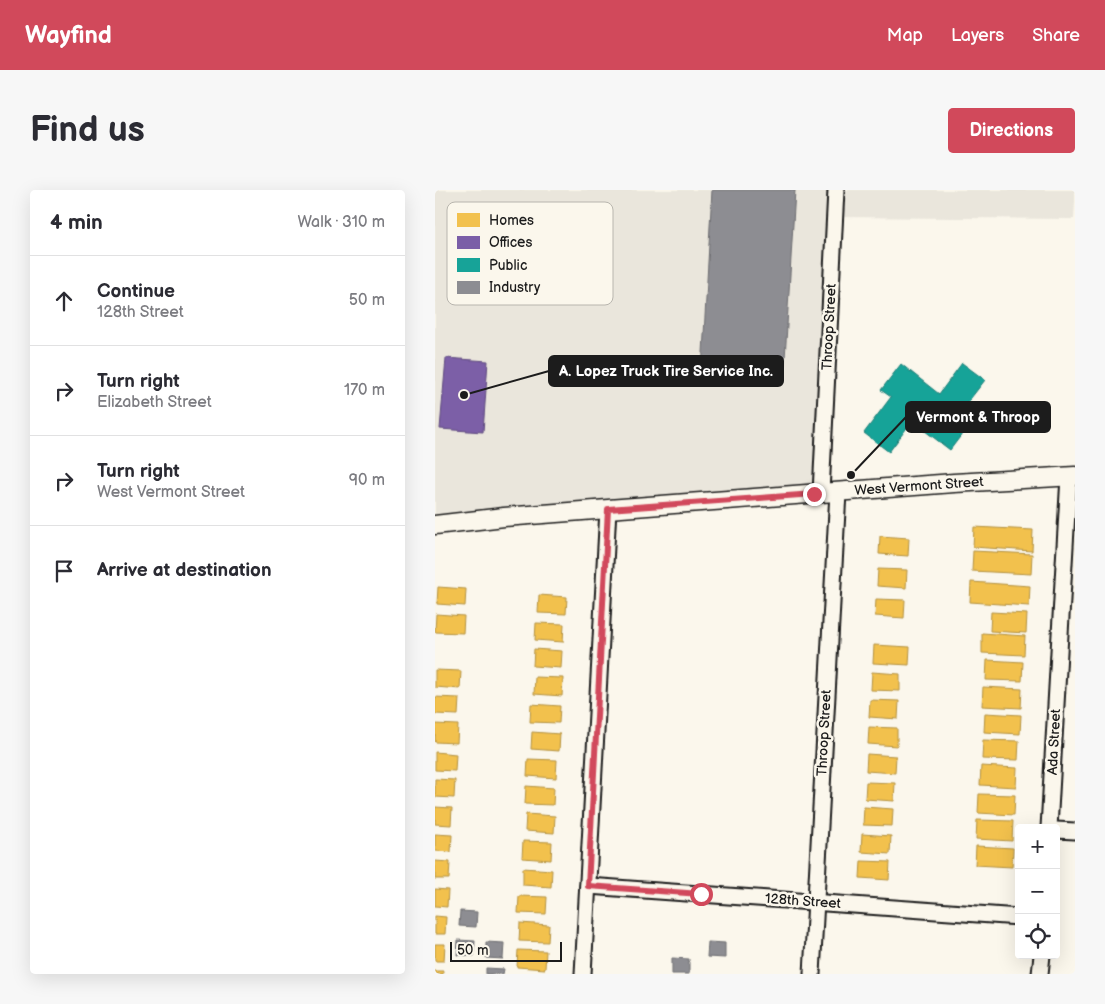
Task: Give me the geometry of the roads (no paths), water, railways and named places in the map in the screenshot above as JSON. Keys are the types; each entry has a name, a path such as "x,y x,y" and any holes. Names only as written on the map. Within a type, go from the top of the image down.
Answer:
{"street":[{"name":"Throop Street","path":"812,974 829,493 837,190"},
{"name":"West Vermont Street","path":"435,525 504,517 608,509 1072,476"},
{"name":"Ada Street","path":"1049,824 1072,476"},
{"path":"583,974 608,509"},
{"path":"1060,830 1075,831"},
{"name":"128th Street","path":"588,886 1015,916"},
{"path":"1041,959 1041,974"}],"place":[{"name":"A. Lopez Truck Tire Service Inc.","path":"464,395"},
{"name":"Vermont & Throop","path":"851,475"}]}
